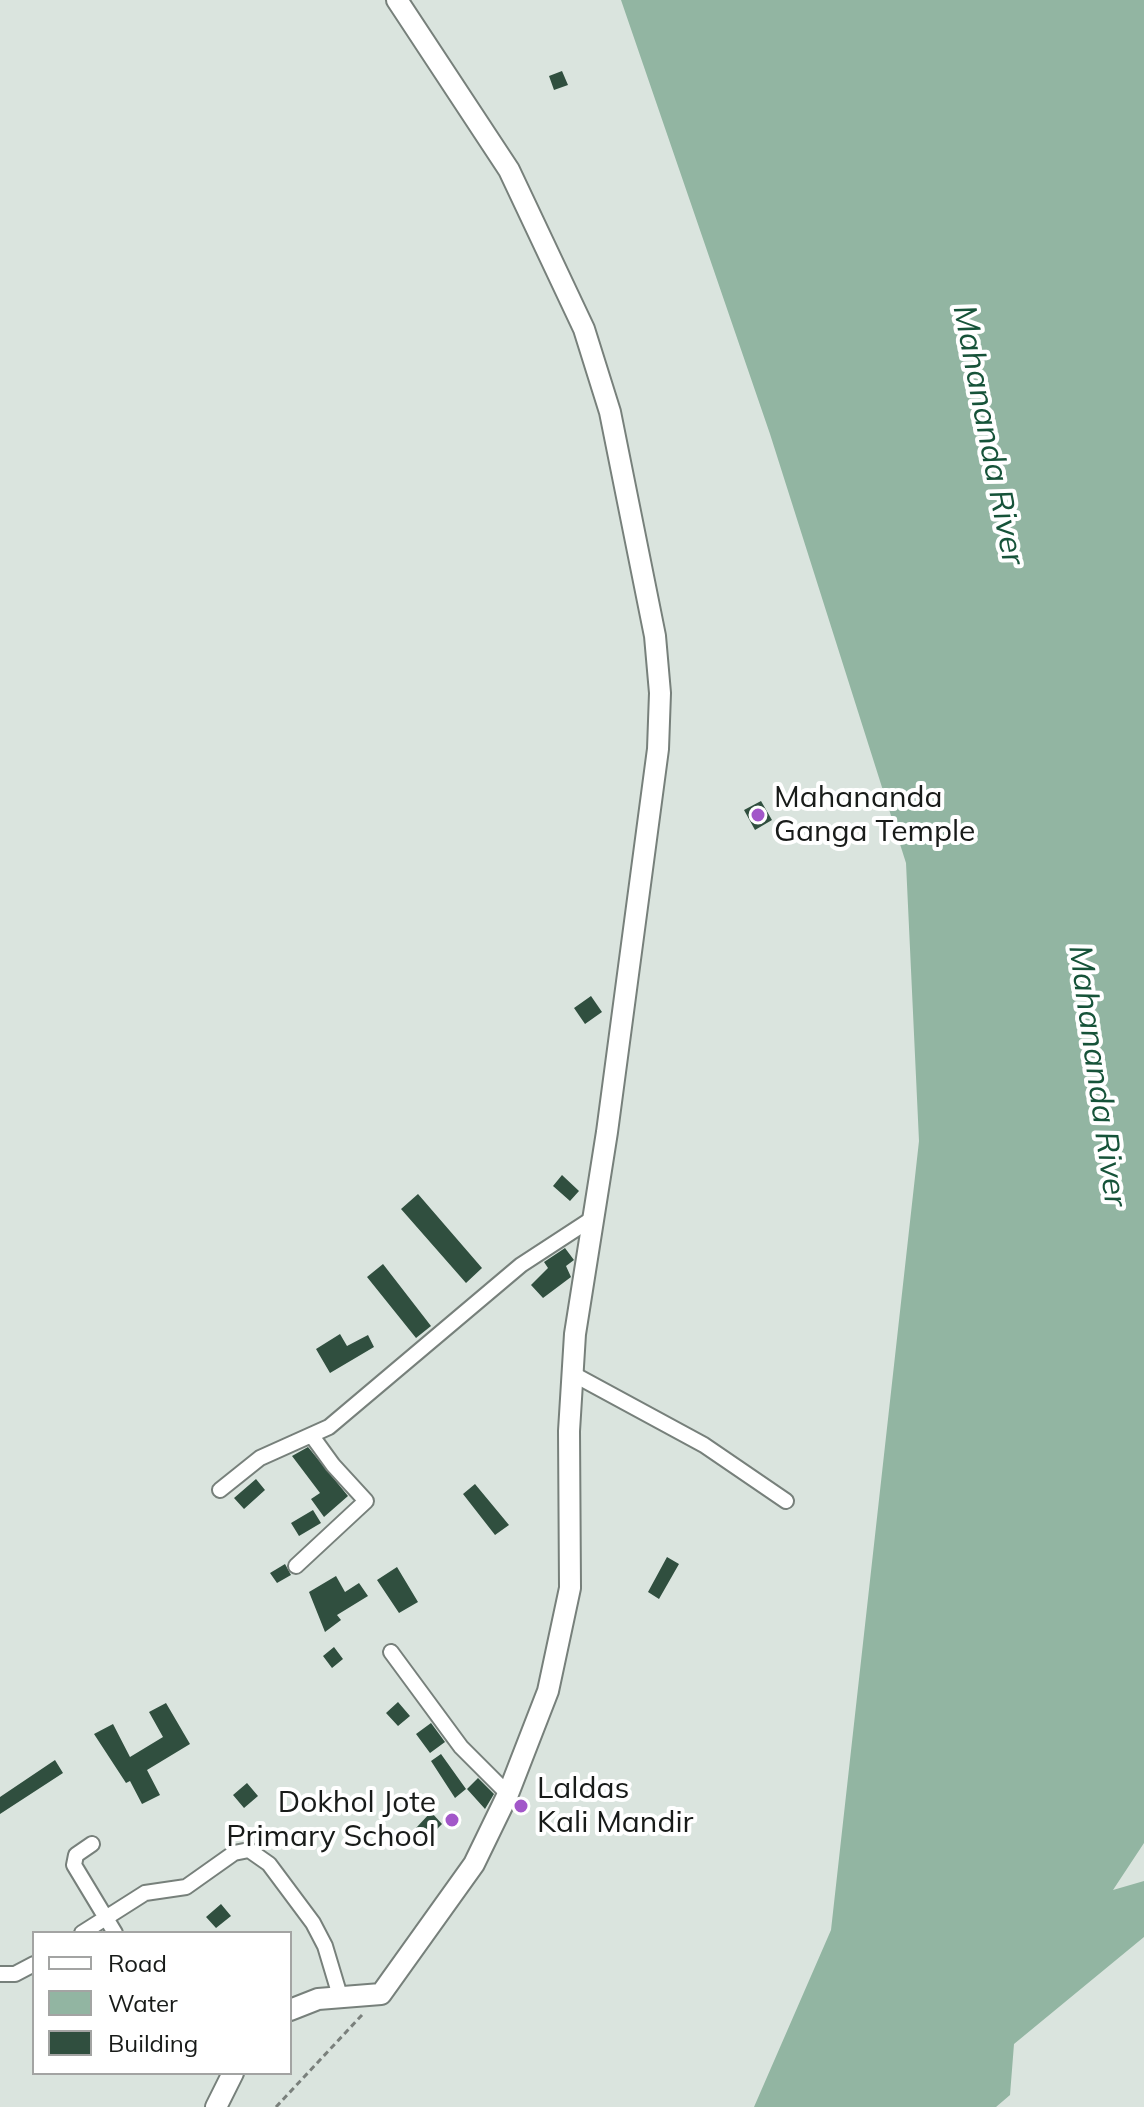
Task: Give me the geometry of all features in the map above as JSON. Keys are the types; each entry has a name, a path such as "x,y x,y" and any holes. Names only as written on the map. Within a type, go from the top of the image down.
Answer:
{"main road":[{"path":"292,2009 318,1999 376,1997 458,1890 481,1851 508,1794 548,1691 570,1588 569,1431 575,1334 658,749 660,693 655,636 610,412 584,329 509,170 397,0"},
{"path":"216,2107 230,2075"}],"street":[{"path":"220,1490 260,1458 329,1427 521,1265 593,1218"},
{"path":"573,1374 704,1445 786,1501"},
{"path":"296,1566 366,1501 312,1436"},
{"path":"391,1652 461,1747 508,1794"},
{"path":"92,1844 76,1855 73,1861 114,1931"},
{"path":"85,1931 152,1891 186,1887 234,1853 249,1850 269,1864 313,1923 325,1946 340,1996"},
{"path":"0,1974 15,1974 32,1965"}],"path":[{"path":"276,2107 376,1997"}],"water":[{"name":"Mahananda River","path":"621,0 1144,0 1144,1843 1113,1890 1144,1881 1144,1937 1014,2044 1010,2095 996,2107 754,2107 831,1930 919,1141 906,863 770,434"}],"building":[{"path":"562,71 568,85 554,90 549,76"},
{"name":"Mahananda Ganga Temple","path":"761,801 772,820 755,830 744,810"},
{"path":"591,996 602,1012 585,1024 574,1008"},
{"path":"562,1175 579,1191 570,1201 553,1186"},
{"path":"418,1194 482,1268 466,1283 401,1209"},
{"path":"565,1248 574,1260 566,1266 571,1277 543,1298 531,1285 548,1268 544,1262"},
{"path":"383,1264 431,1326 416,1338 367,1277"},
{"path":"340,1334 347,1346 368,1335 374,1347 330,1373 316,1349"},
{"path":"308,1447 348,1496 324,1517 311,1499 320,1493 292,1456"},
{"path":"256,1479 265,1490 244,1509 234,1498"},
{"path":"475,1484 509,1525 495,1535 463,1494"},
{"path":"313,1510 321,1523 299,1536 291,1523"},
{"path":"667,1557 679,1564 659,1599 648,1592"},
{"path":"285,1564 291,1575 277,1583 270,1573"},
{"path":"397,1567 418,1602 399,1613 377,1580"},
{"path":"336,1576 345,1592 359,1583 368,1596 337,1615 341,1620 325,1632 309,1592"},
{"path":"334,1647 343,1659 332,1668 323,1656"},
{"path":"398,1702 410,1716 398,1726 386,1713"},
{"path":"166,1703 190,1744 147,1770 160,1795 142,1804 130,1781 126,1783 94,1734 113,1724 130,1757 163,1737 149,1712"},
{"path":"431,1723 445,1742 430,1753 416,1734"},
{"path":"441,1754 466,1789 455,1798 431,1761"},
{"path":"55,1760 63,1773 0,1814 0,1797"},
{"path":"478,1778 494,1794 485,1809 467,1789"},
{"path":"247,1783 258,1796 244,1808 233,1795"},
{"path":"431,1812 442,1824 427,1839 416,1828"},
{"path":"221,1904 231,1916 216,1928 206,1917"}],"place":[{"name":"Mahananda Ganga Temple","path":"758,815"},
{"name":"Laldas Kali Mandir","path":"521,1806"},
{"name":"Dokhol Jote Primary School","path":"452,1820"}]}
